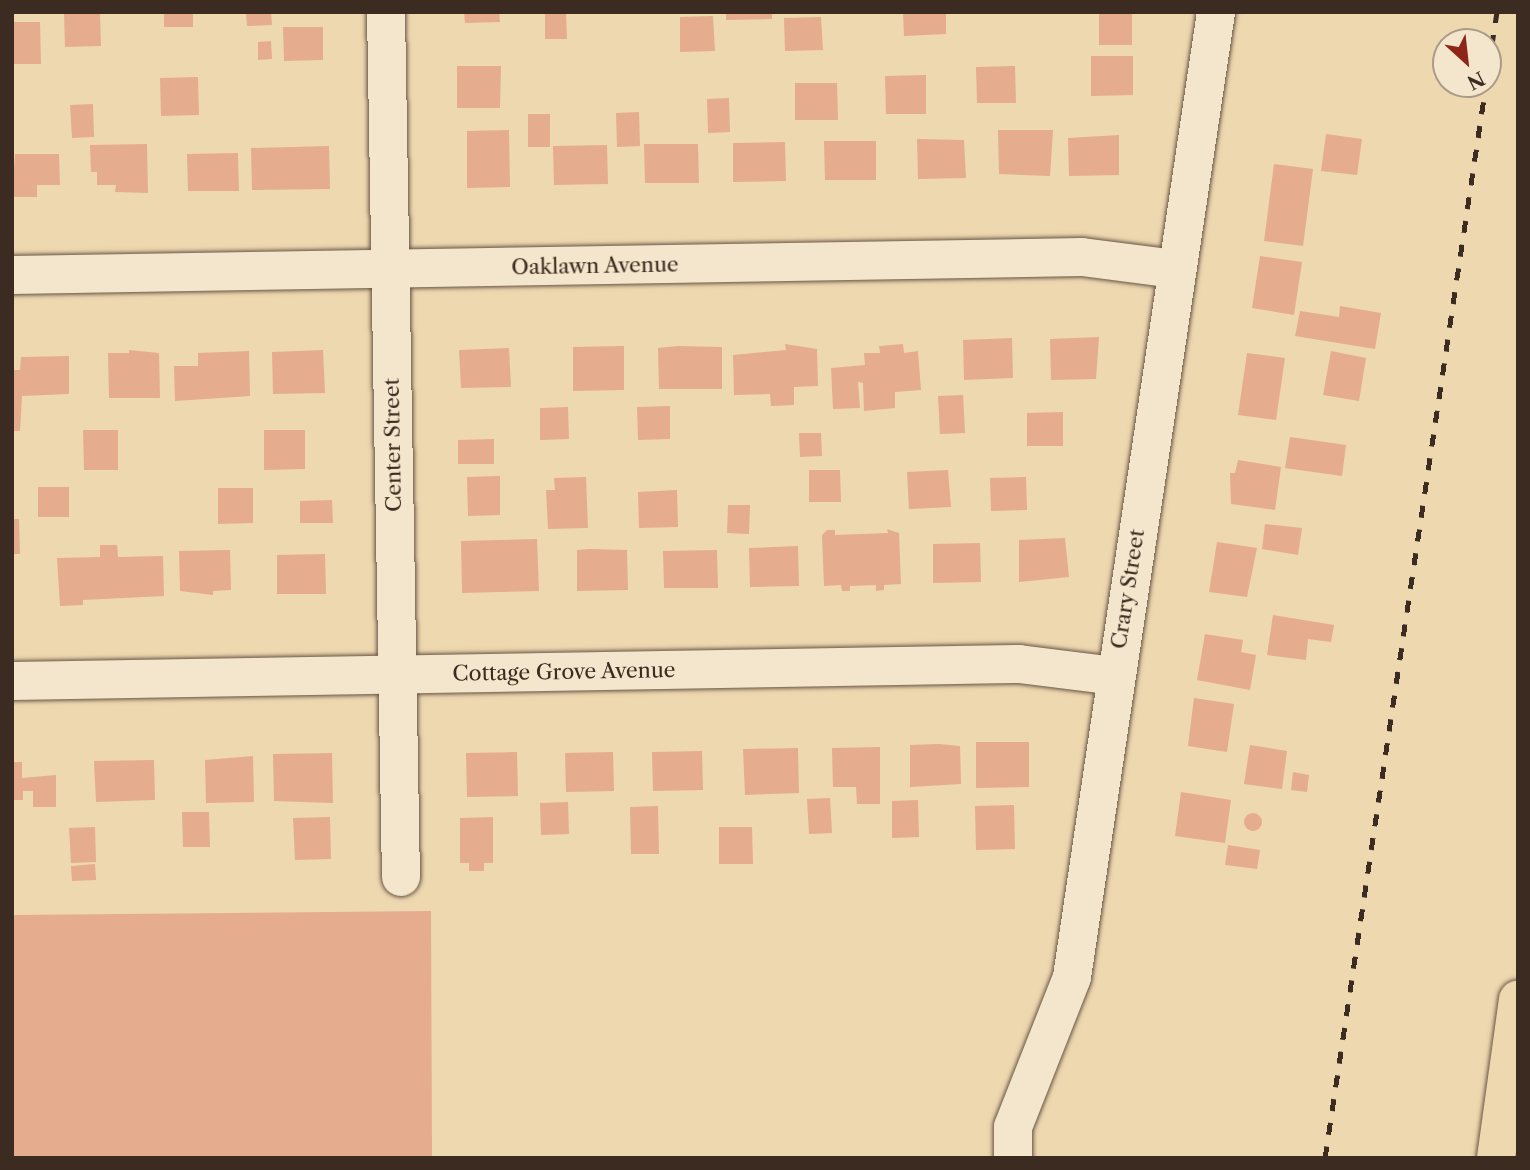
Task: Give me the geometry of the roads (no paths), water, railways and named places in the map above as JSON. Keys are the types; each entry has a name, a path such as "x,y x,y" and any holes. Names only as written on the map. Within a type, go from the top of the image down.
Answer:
{"main road":[{"path":"1496,1158 1518,1000"}],"street":[{"name":"Center Street","path":"386,12 401,877"},
{"name":"Crary Street","path":"1013,1158 1013,1127 1072,977 1216,12"},
{"name":"Oaklawn Avenue","path":"12,275 1082,257 1176,269"},
{"name":"Cottage Grove Avenue","path":"12,681 1019,664 1115,676"}],"railway":[{"path":"1495,28 1497,12"},
{"path":"1325,1158 1484,98"}]}
